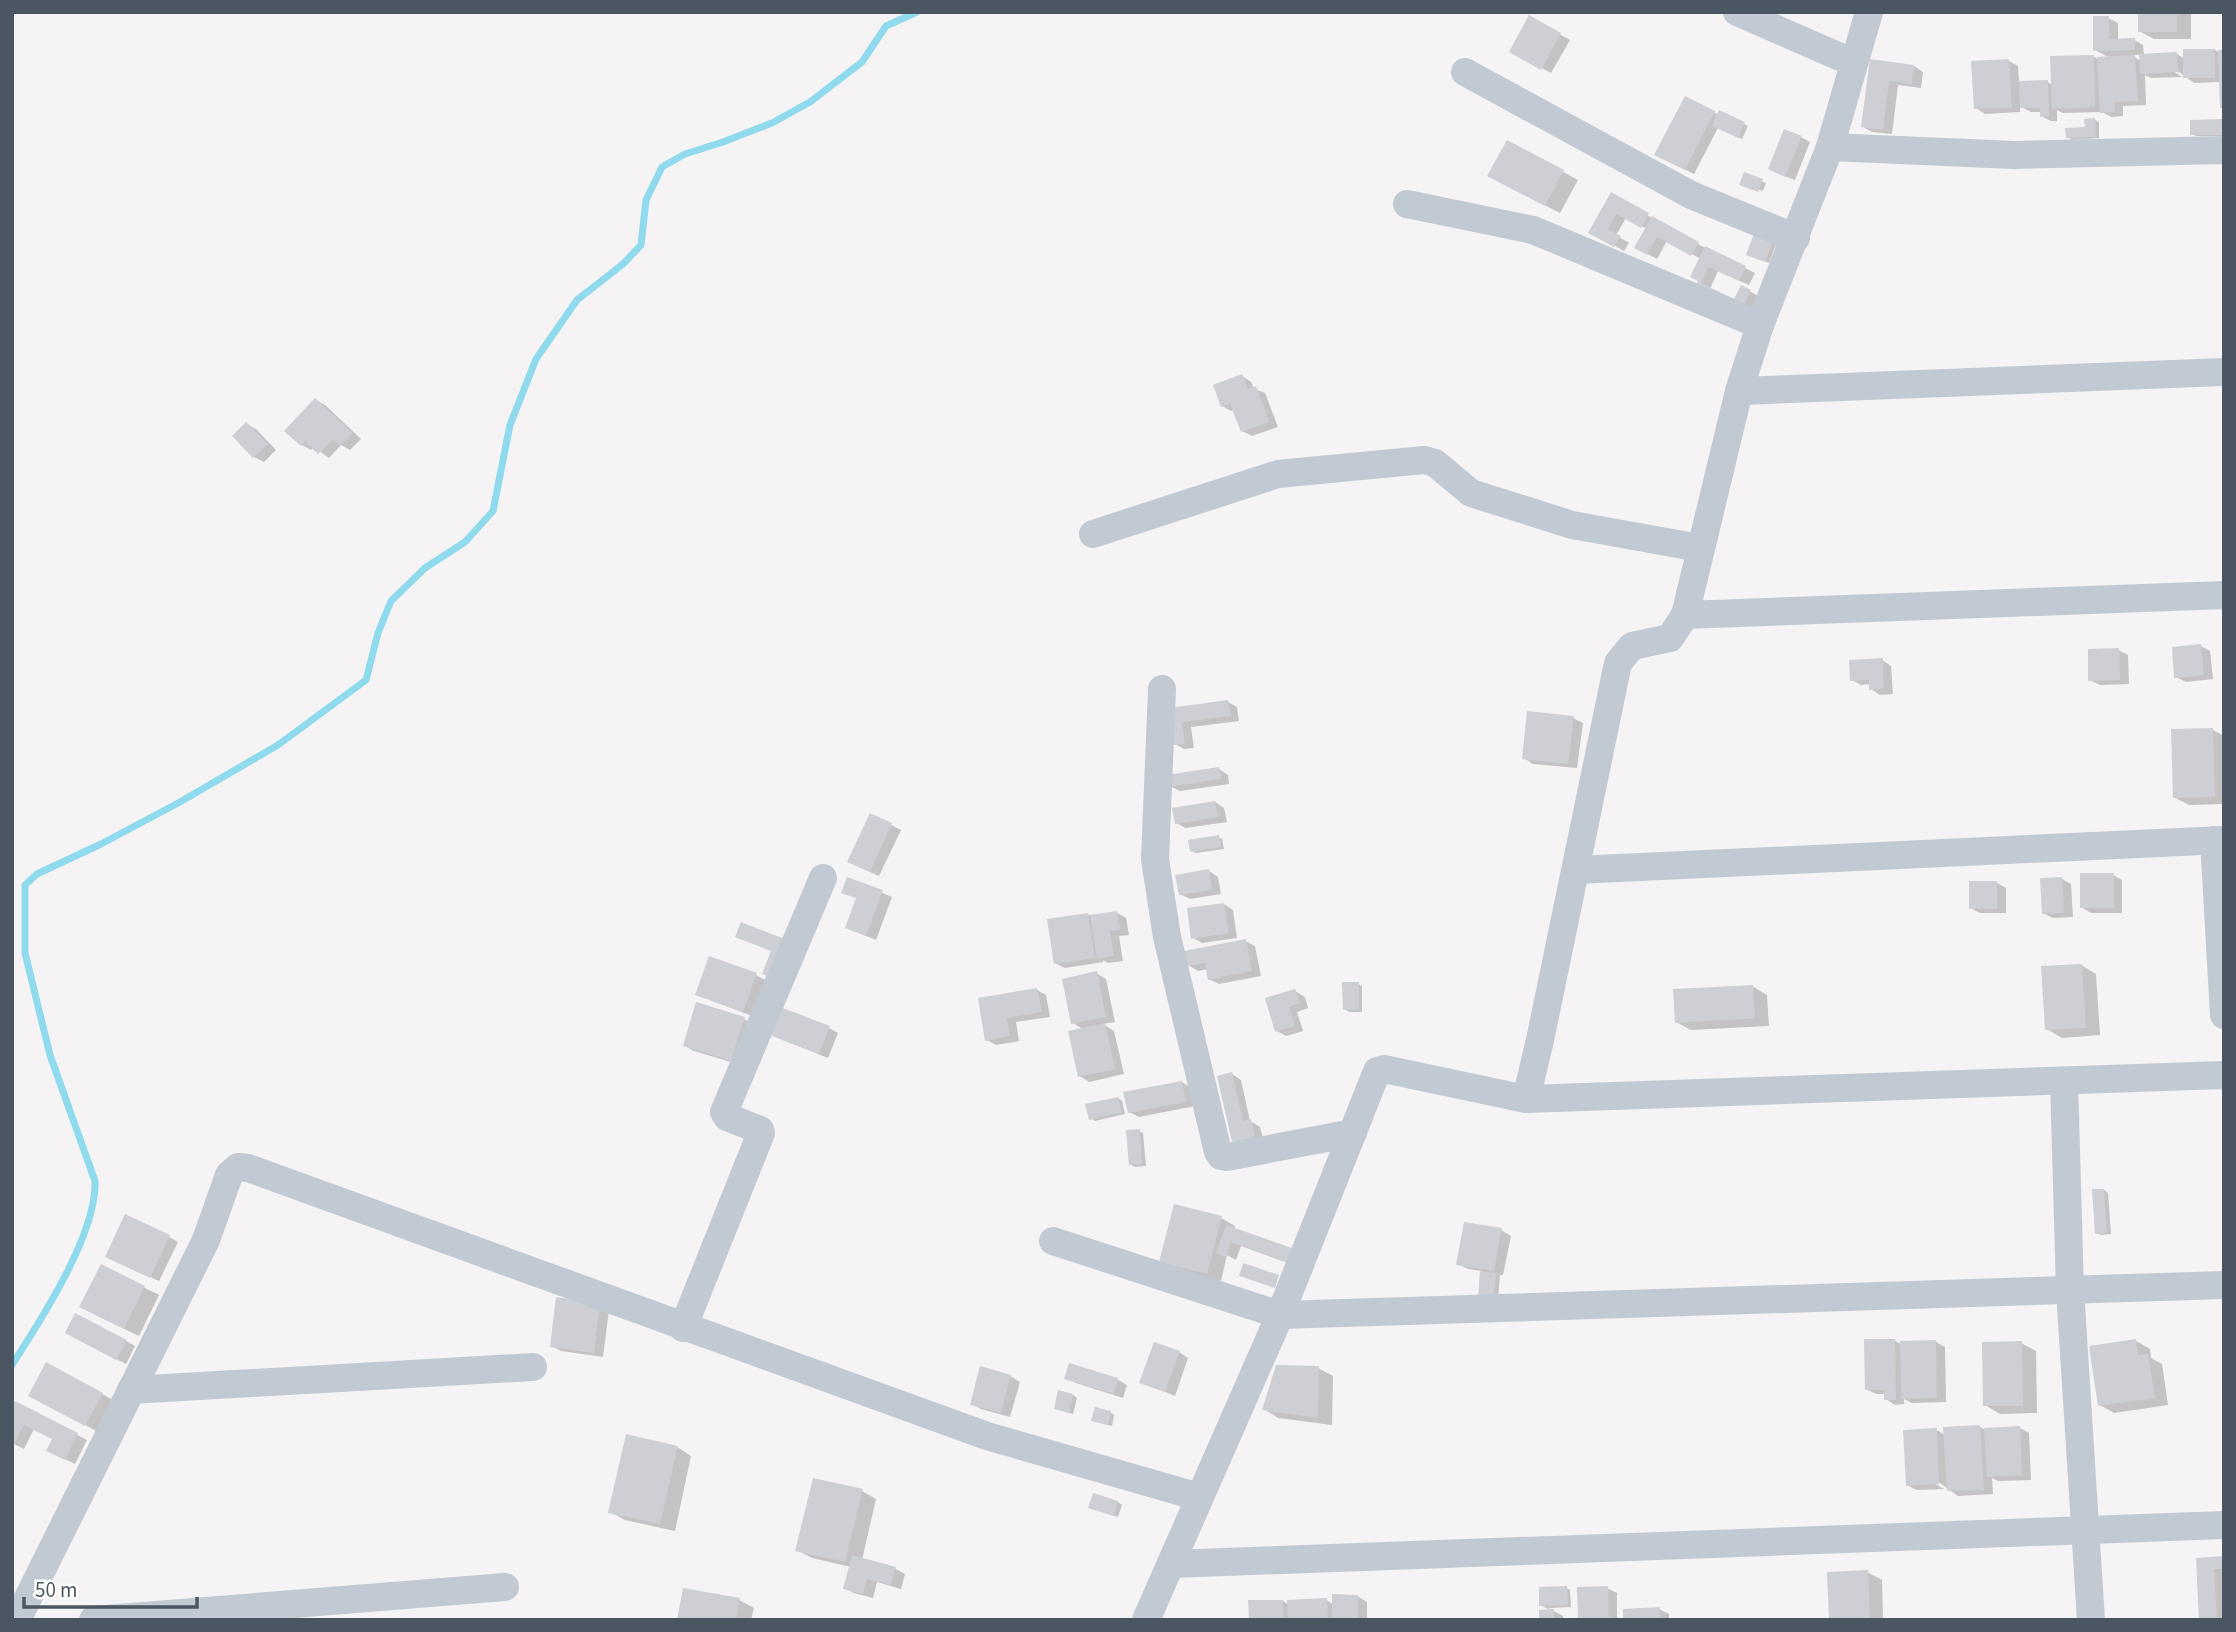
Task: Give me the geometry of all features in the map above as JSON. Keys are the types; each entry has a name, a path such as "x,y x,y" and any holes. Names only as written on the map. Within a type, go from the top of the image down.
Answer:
{"street":[{"path":"1737,12 1854,64"},
{"path":"1526,1098 1618,663 1632,646 1670,638 1685,615 1739,391 1760,325 1830,147 1869,12"},
{"path":"1465,72 1691,195 1796,237"},
{"path":"1830,147 2014,155 2224,150"},
{"path":"1408,204 1532,230 1760,325"},
{"path":"1739,391 2224,372"},
{"path":"1093,534 1278,474 1424,460 1435,463 1471,493 1572,525 1700,548"},
{"path":"1685,615 2224,595"},
{"path":"1162,689 1155,859 1167,937 1218,1152 1227,1157 1353,1133"},
{"path":"1576,870 2219,840 2224,1016"},
{"path":"683,1328 761,1133 760,1130 727,1117 724,1112 823,878"},
{"path":"1146,1620 1280,1315 1380,1068 1526,1098 2224,1074"},
{"path":"2064,1080 2070,1290 2091,1620"},
{"path":"17,1620 206,1240 229,1175 238,1167 248,1168 444,1238 683,1328 987,1436 1199,1497"},
{"path":"1053,1241 1280,1315 2224,1285"},
{"path":"131,1390 533,1367"},
{"path":"1172,1564 2224,1525"},
{"path":"93,1620 505,1587"}],"building":[{"path":"2138,12 2177,12 2177,32 2138,32"},
{"path":"1529,15 1561,33 1541,70 1509,52"},
{"path":"2093,16 2109,16 2109,39 2135,38 2135,50 2093,51"},
{"path":"2183,49 2215,49 2215,78 2183,78"},
{"path":"2218,50 2224,50 2224,108 2220,108"},
{"path":"2177,52 2178,72 2140,74 2139,54"},
{"path":"2094,55 2095,107 2052,109 2050,56"},
{"path":"2135,55 2138,101 2114,102 2115,112 2100,113 2097,57"},
{"path":"1870,59 1914,65 1912,84 1889,81 1883,130 1861,127"},
{"path":"2009,59 2012,108 1974,109 1971,61"},
{"path":"2048,80 2049,116 2040,117 2040,108 2020,108 2019,81"},
{"path":"1685,96 1715,111 1685,170 1654,155"},
{"path":"1719,110 1745,122 1738,138 1712,126"},
{"path":"2095,118 2096,137 2066,138 2065,128 2085,127 2084,119"},
{"path":"2222,119 2222,135 2190,135 2190,120"},
{"path":"1784,129 1802,136 1785,177 1768,169"},
{"path":"1507,140 1564,170 1545,206 1487,176"},
{"path":"1744,172 1763,179 1758,192 1739,185"},
{"path":"1611,192 1649,213 1641,228 1616,214 1608,229 1621,236 1614,247 1588,233"},
{"path":"1652,216 1699,242 1691,256 1657,237 1647,255 1634,248"},
{"path":"1755,231 1774,238 1765,262 1746,255"},
{"path":"1705,246 1746,266 1739,281 1709,267 1701,283 1734,299 1741,285 1751,290 1740,313 1694,290 1698,281 1690,277"},
{"path":"1242,374 1248,389 1256,386 1269,422 1241,432 1230,404 1221,407 1213,385"},
{"path":"315,398 353,433 340,446 333,439 318,454 305,441 301,446 284,431"},
{"path":"246,422 268,444 253,458 232,436"},
{"path":"2201,644 2204,675 2174,678 2172,647"},
{"path":"2119,648 2120,680 2088,681 2088,649"},
{"path":"1883,658 1884,689 1869,690 1869,680 1850,681 1849,660"},
{"path":"1228,700 1231,716 1182,722 1185,744 1173,745 1169,708"},
{"path":"1527,711 1574,716 1568,764 1522,759"},
{"path":"2213,728 2215,797 2173,798 2171,729"},
{"path":"1219,767 1221,779 1169,787 1167,775"},
{"path":"1215,801 1218,817 1175,824 1172,808"},
{"path":"870,813 892,823 870,872 847,862"},
{"path":"1219,835 1221,847 1190,852 1188,840"},
{"path":"1209,869 1212,890 1179,895 1175,875"},
{"path":"2080,873 2114,873 2114,908 2080,908"},
{"path":"847,877 883,890 866,936 845,928 856,898 841,893"},
{"path":"2062,877 2064,913 2042,914 2040,878"},
{"path":"1969,881 1997,881 1997,909 1969,909"},
{"path":"1224,903 1229,933 1191,939 1187,908"},
{"path":"1117,911 1120,930 1110,931 1114,956 1097,959 1090,915"},
{"path":"1088,913 1095,958 1054,964 1047,919"},
{"path":"741,922 790,941 775,979 762,974 771,951 735,937"},
{"path":"1246,939 1252,971 1208,980 1205,963 1187,966 1184,951"},
{"path":"709,956 757,973 743,1012 695,995"},
{"path":"2082,964 2086,1028 2045,1030 2041,966"},
{"path":"1097,971 1106,1017 1071,1024 1062,979"},
{"path":"1342,982 1359,982 1359,1010 1343,1010"},
{"path":"1753,985 1755,1018 1675,1023 1673,989"},
{"path":"1037,988 1042,1012 1007,1018 1010,1036 985,1041 978,998"},
{"path":"1295,989 1300,1003 1289,1007 1295,1026 1275,1032 1265,998"},
{"path":"696,1002 745,1017 731,1061 683,1046"},
{"path":"780,1007 830,1026 819,1054 769,1035"},
{"path":"1105,1023 1115,1069 1078,1077 1068,1031"},
{"path":"1232,1072 1243,1121 1251,1119 1255,1137 1232,1142 1217,1076"},
{"path":"1182,1081 1186,1102 1128,1113 1123,1092"},
{"path":"1118,1097 1122,1112 1089,1120 1085,1104"},
{"path":"1140,1129 1142,1164 1129,1165 1126,1130"},
{"path":"2092,1189 2104,1189 2107,1233 2095,1234"},
{"path":"1174,1204 1222,1216 1207,1274 1159,1262"},
{"path":"125,1214 170,1235 150,1278 105,1257"},
{"path":"1464,1222 1502,1228 1494,1271 1456,1265"},
{"path":"1226,1225 1292,1248 1287,1262 1231,1242 1226,1257 1216,1253"},
{"path":"1243,1263 1279,1275 1275,1288 1239,1276"},
{"path":"101,1264 145,1286 124,1329 79,1307"},
{"path":"1480,1271 1496,1273 1494,1300 1478,1299"},
{"path":"556,1297 600,1303 594,1353 550,1347"},
{"path":"75,1313 127,1340 116,1360 65,1333"},
{"path":"1864,1339 1895,1339 1896,1400 1884,1400 1884,1390 1865,1390"},
{"path":"2136,1339 2138,1355 2148,1354 2155,1398 2098,1406 2089,1346"},
{"path":"1936,1340 1937,1398 1901,1399 1900,1341"},
{"path":"2022,1341 2023,1406 1983,1406 1982,1342"},
{"path":"1154,1342 1180,1351 1165,1392 1139,1383"},
{"path":"46,1362 103,1393 85,1426 28,1396"},
{"path":"1069,1363 1118,1378 1114,1394 1064,1379"},
{"path":"1276,1365 1319,1366 1318,1418 1262,1410"},
{"path":"980,1366 1011,1375 1001,1413 970,1405"},
{"path":"1058,1390 1073,1394 1069,1413 1054,1409"},
{"path":"15,1401 78,1433 65,1460 46,1451 52,1439 24,1425 12,1448 12,1406"},
{"path":"1095,1407 1111,1411 1108,1425 1091,1421"},
{"path":"1980,1425 1984,1490 1947,1491 1943,1427"},
{"path":"2020,1426 2022,1475 1987,1477 1984,1428"},
{"path":"1937,1428 1939,1484 1906,1486 1903,1430"},
{"path":"626,1434 678,1446 660,1524 608,1513"},
{"path":"813,1478 863,1489 845,1562 795,1551"},
{"path":"1093,1493 1118,1501 1114,1516 1088,1508"},
{"path":"852,1555 896,1567 891,1585 867,1579 863,1594 843,1589"},
{"path":"2223,1556 2223,1569 2214,1569 2217,1620 2199,1620 2196,1558"},
{"path":"1868,1570 1870,1620 1829,1620 1827,1572"},
{"path":"1567,1586 1568,1605 1539,1606 1539,1587"},
{"path":"1608,1586 1609,1620 1578,1620 1577,1587"},
{"path":"683,1588 740,1598 736,1620 677,1620"},
{"path":"1332,1594 1358,1595 1358,1619 1332,1618"},
{"path":"1327,1598 1328,1620 1288,1620 1287,1600"},
{"path":"1248,1600 1283,1600 1284,1620 1249,1620"},
{"path":"1660,1607 1660,1620 1623,1620 1623,1609"},
{"path":"1554,1609 1554,1620 1539,1620 1539,1610"}],"waterway":[{"path":"12,1365 52,1301 77,1251 87,1226 95,1181 50,1055 25,953 25,885 37,874 180,802 278,745 366,680 378,633 391,601 425,568 465,542 493,511 510,425 536,359 577,300 623,264 641,245 646,200 662,167 685,154 772,123 810,102 862,62 886,26 917,12"}]}
